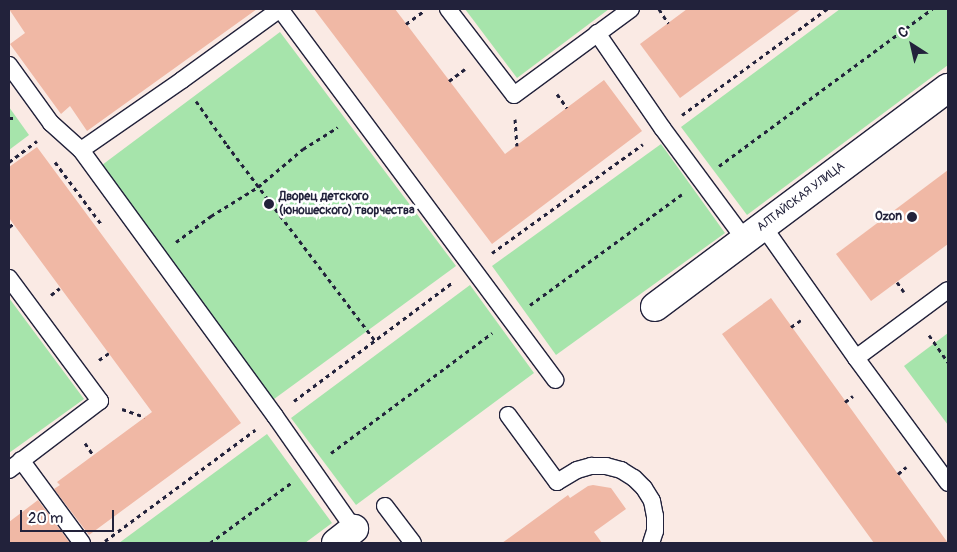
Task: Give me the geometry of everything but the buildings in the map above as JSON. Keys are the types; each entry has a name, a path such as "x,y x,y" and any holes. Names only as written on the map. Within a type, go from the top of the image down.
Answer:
{"street":[{"name":"АЛТАЙСКАЯ УЛИЦА","path":"655,307 948,88"}],"lane":[{"path":"81,150 280,9 360,113 556,380"},
{"path":"448,9 514,95 631,9"},
{"path":"598,33 701,180 754,233 856,358 948,484"},
{"path":"9,65 51,122 81,150 310,468 345,536"},
{"path":"9,278 100,401 15,465 82,543"},
{"path":"856,358 948,290"},
{"path":"508,415 557,482 577,470 591,466 606,466 621,470 634,478 644,488 652,501 655,530 651,543"},
{"path":"385,506 413,543"}],"path":[{"path":"406,24 427,9"},
{"path":"659,9 668,23"},
{"path":"210,543 510,319 932,9"},
{"path":"182,80 258,187 375,340"},
{"path":"158,256 211,216 258,187 303,149 360,113"},
{"path":"9,162 38,140"},
{"path":"50,156 103,226"},
{"path":"9,227 13,224"},
{"path":"914,314 948,362"},
{"path":"251,421 257,429"}],"green space":[{"path":"465,9 609,9 517,78"},
{"path":"840,9 948,9 948,65 747,215 681,127"},
{"path":"280,32 456,266 270,402 98,168"},
{"path":"9,107 29,135 9,150"},
{"path":"661,144 725,233 556,355 492,266"},
{"path":"470,285 534,373 356,505 291,418"},
{"path":"9,298 84,399 9,453"},
{"path":"948,333 948,425 904,366"},
{"path":"267,434 332,523 305,543 119,543"}],"place":[{"name":"Дворец детского (юношеского) творчества","path":"269,204"},
{"name":"Ozon","path":"912,217"}]}
